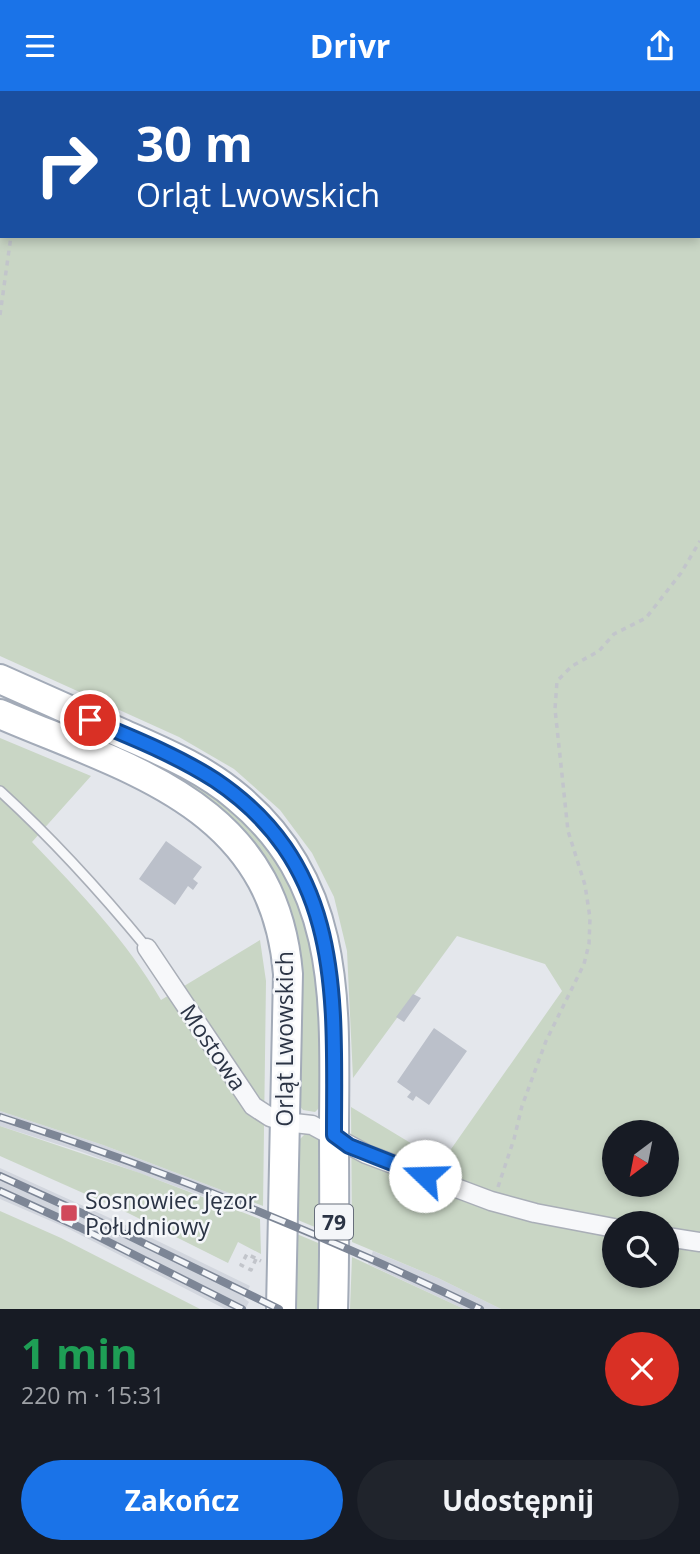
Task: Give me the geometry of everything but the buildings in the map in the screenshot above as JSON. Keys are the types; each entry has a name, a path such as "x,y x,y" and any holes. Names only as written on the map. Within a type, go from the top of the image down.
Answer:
{"main road":[{"name":"Orląt Lwowskich","path":"0,679 192,766 237,797 280,842 309,892 320,921 329,959 334,1005 333,1309"},
{"name":"Orląt Lwowskich","path":"0,714 117,764 178,795 220,825 248,857 264,882 275,908 286,957 289,1001 281,1309"}],"street":[{"name":"Mostowa","path":"147,948 253,1106 270,1117 285,1122 312,1125 366,1154 491,1201 535,1213 602,1226"},
{"path":"679,1239 700,1242"}],"lane":[{"path":"0,792 47,834 147,948"}],"path":[{"path":"0,315 11,238"},
{"path":"491,1201 497,1191 522,1106 543,1050 584,964 589,944 590,918 585,885 568,831 555,709 557,681 572,666 599,651 614,634 646,618 681,573 700,541"},
{"path":"247,1254 256,1259 251,1270 240,1267 247,1254"}],"shaded area":[{"path":"0,1111 103,1145 237,1196 232,1207 82,1152 0,1126"},
{"path":"0,1168 250,1286 244,1298 249,1302 245,1309 225,1309 67,1228 0,1199"},
{"path":"373,1251 438,1278 501,1309 464,1309 368,1264"}],"green space":[{"path":"0,238 700,238 700,1309 501,1309 438,1278 352,1242 351,1107 442,1162 562,991 545,964 457,936 353,1078 347,951 334,897 312,853 280,810 234,769 179,737 0,656"},
{"path":"68,722 182,774 231,807 271,850 303,909 320,973 322,1105 315,1112 303,1110 298,1104 302,988 297,941 278,884 263,859 246,835 203,795 163,772 65,729"},
{"path":"0,738 91,776 32,842 118,937 161,1000 260,940 266,981 263,1206 103,1145 0,1111"},
{"path":"0,1126 140,1173 260,1219 261,1254 238,1242 228,1263 128,1213 0,1156"},
{"path":"305,1134 316,1137 323,1146 322,1230 293,1218 296,1143"},
{"path":"0,1211 61,1238 200,1309 0,1309"},
{"path":"292,1232 323,1245 321,1309 294,1309"},
{"path":"352,1257 464,1309 350,1309"}],"railway":[{"path":"0,1117 243,1205 480,1309"},
{"path":"0,1176 279,1309"},
{"path":"0,1191 79,1227 242,1309"}],"place":[{"name":"Sosnowiec Jęzor Południowy","path":"69,1213"}],"route":[{"path":"90,720 192,766 216,781 247,806 280,842 309,892 325,937 334,1005 334,1135 366,1154 425,1176"}]}
